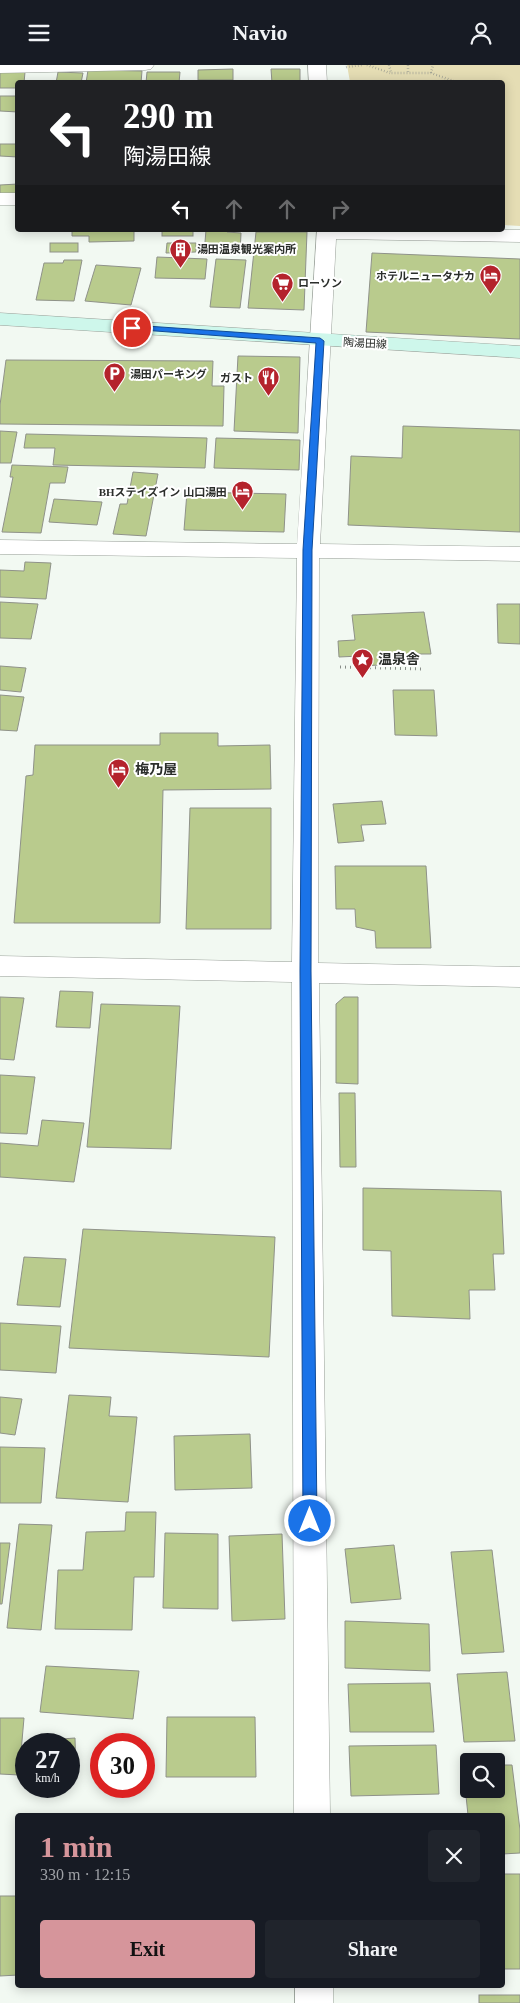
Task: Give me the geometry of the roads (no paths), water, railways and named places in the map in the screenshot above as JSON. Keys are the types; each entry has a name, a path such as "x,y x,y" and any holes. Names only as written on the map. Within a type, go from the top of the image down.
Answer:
{"main road":[{"name":"陶湯田線","path":"0,319 320,341 520,352"}],"street":[{"path":"0,68 145,65"},
{"path":"316,65 318,80"},
{"path":"0,199 15,199"},
{"path":"312,1813 306,971 308,550 327,232"},
{"path":"366,232 520,236"},
{"path":"0,547 308,550 520,555"},
{"path":"0,967 306,971 520,977"},
{"path":"314,1988 314,2003"}],"place":[{"name":"湯田温泉観光案内所","path":"181,268"},
{"name":"ホテルニュータナカ","path":"491,295"},
{"name":"ローソン","path":"282,302"},
{"name":"湯田パーキング","path":"114,393"},
{"name":"ガスト","path":"269,397"},
{"name":"BHステイズイン 山口湯田","path":"243,511"},
{"name":"温泉舎","path":"362,678"},
{"name":"梅乃屋","path":"119,788"}]}
